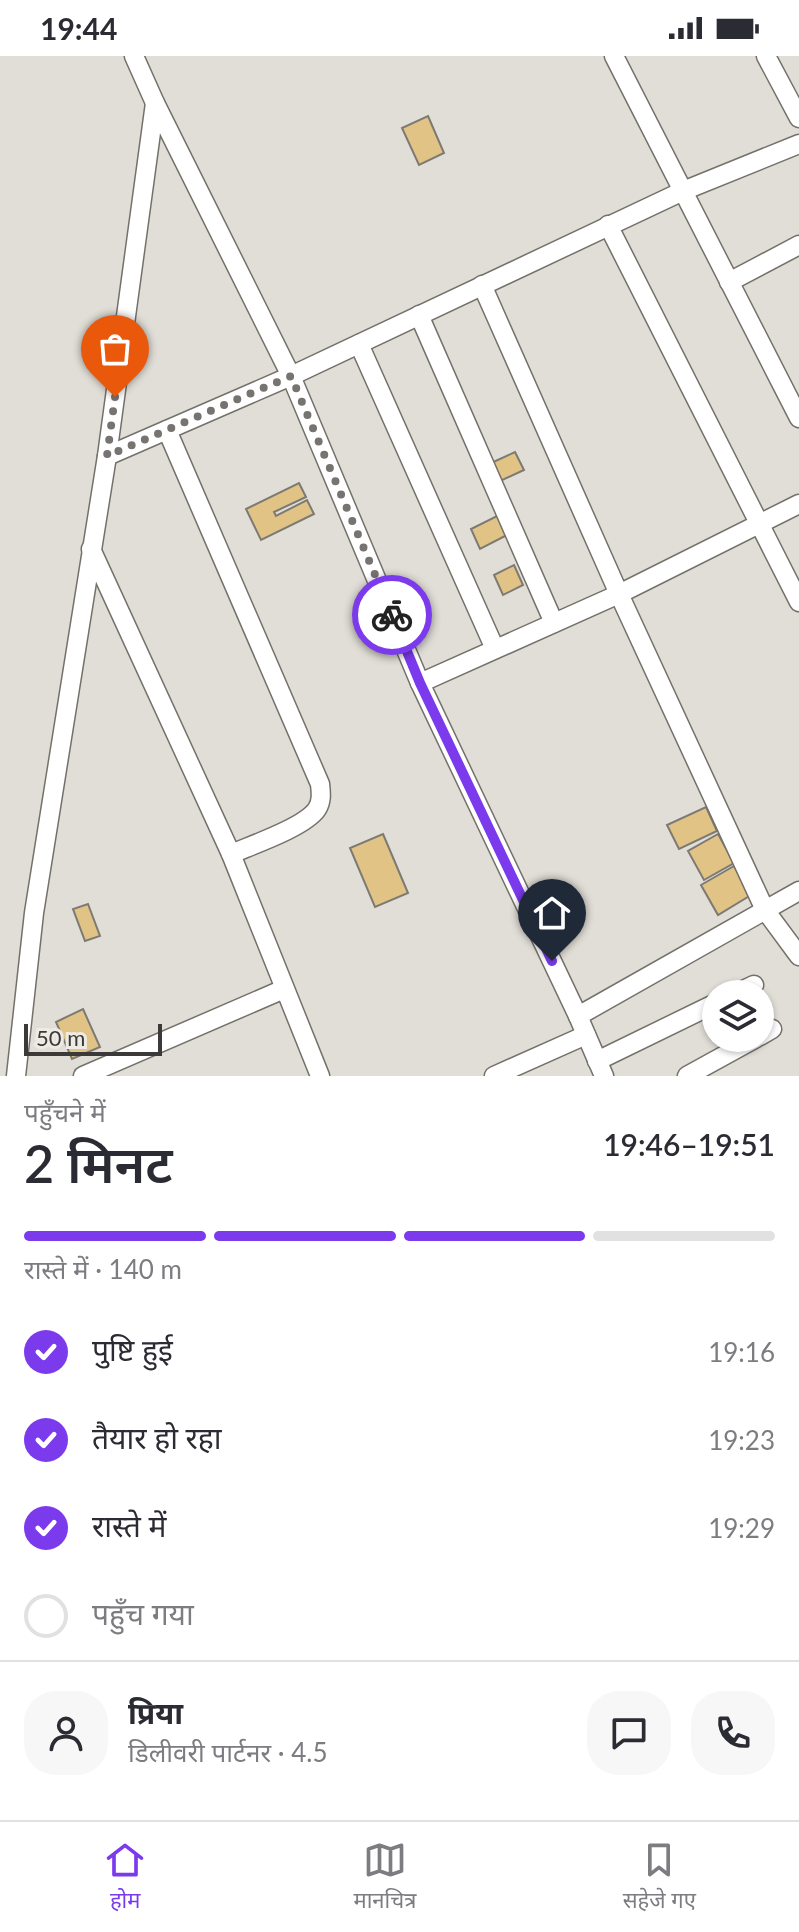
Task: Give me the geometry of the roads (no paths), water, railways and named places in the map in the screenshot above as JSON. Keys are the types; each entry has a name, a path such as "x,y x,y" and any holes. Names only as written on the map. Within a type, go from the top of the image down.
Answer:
{"street":[{"path":"134,56 291,376 420,683 601,1068 702,1011"},
{"path":"614,56 799,418"},
{"path":"766,56 799,118"},
{"path":"16,1076 34,913 107,456 155,103"},
{"path":"107,456 291,376 683,191 799,144"},
{"path":"608,225 799,602"},
{"path":"729,282 799,245"},
{"path":"482,285 619,594 765,910 799,956"},
{"path":"419,315 554,623"},
{"path":"359,344 495,649"},
{"path":"167,430 320,784 321,799 316,810 305,821 231,854"},
{"path":"420,683 619,594 799,504"},
{"path":"91,549 231,854 320,1076"},
{"path":"578,1016 799,891"},
{"path":"83,1076 284,989"},
{"path":"494,1076 586,1035"},
{"path":"687,1076 730,1052"}]}
